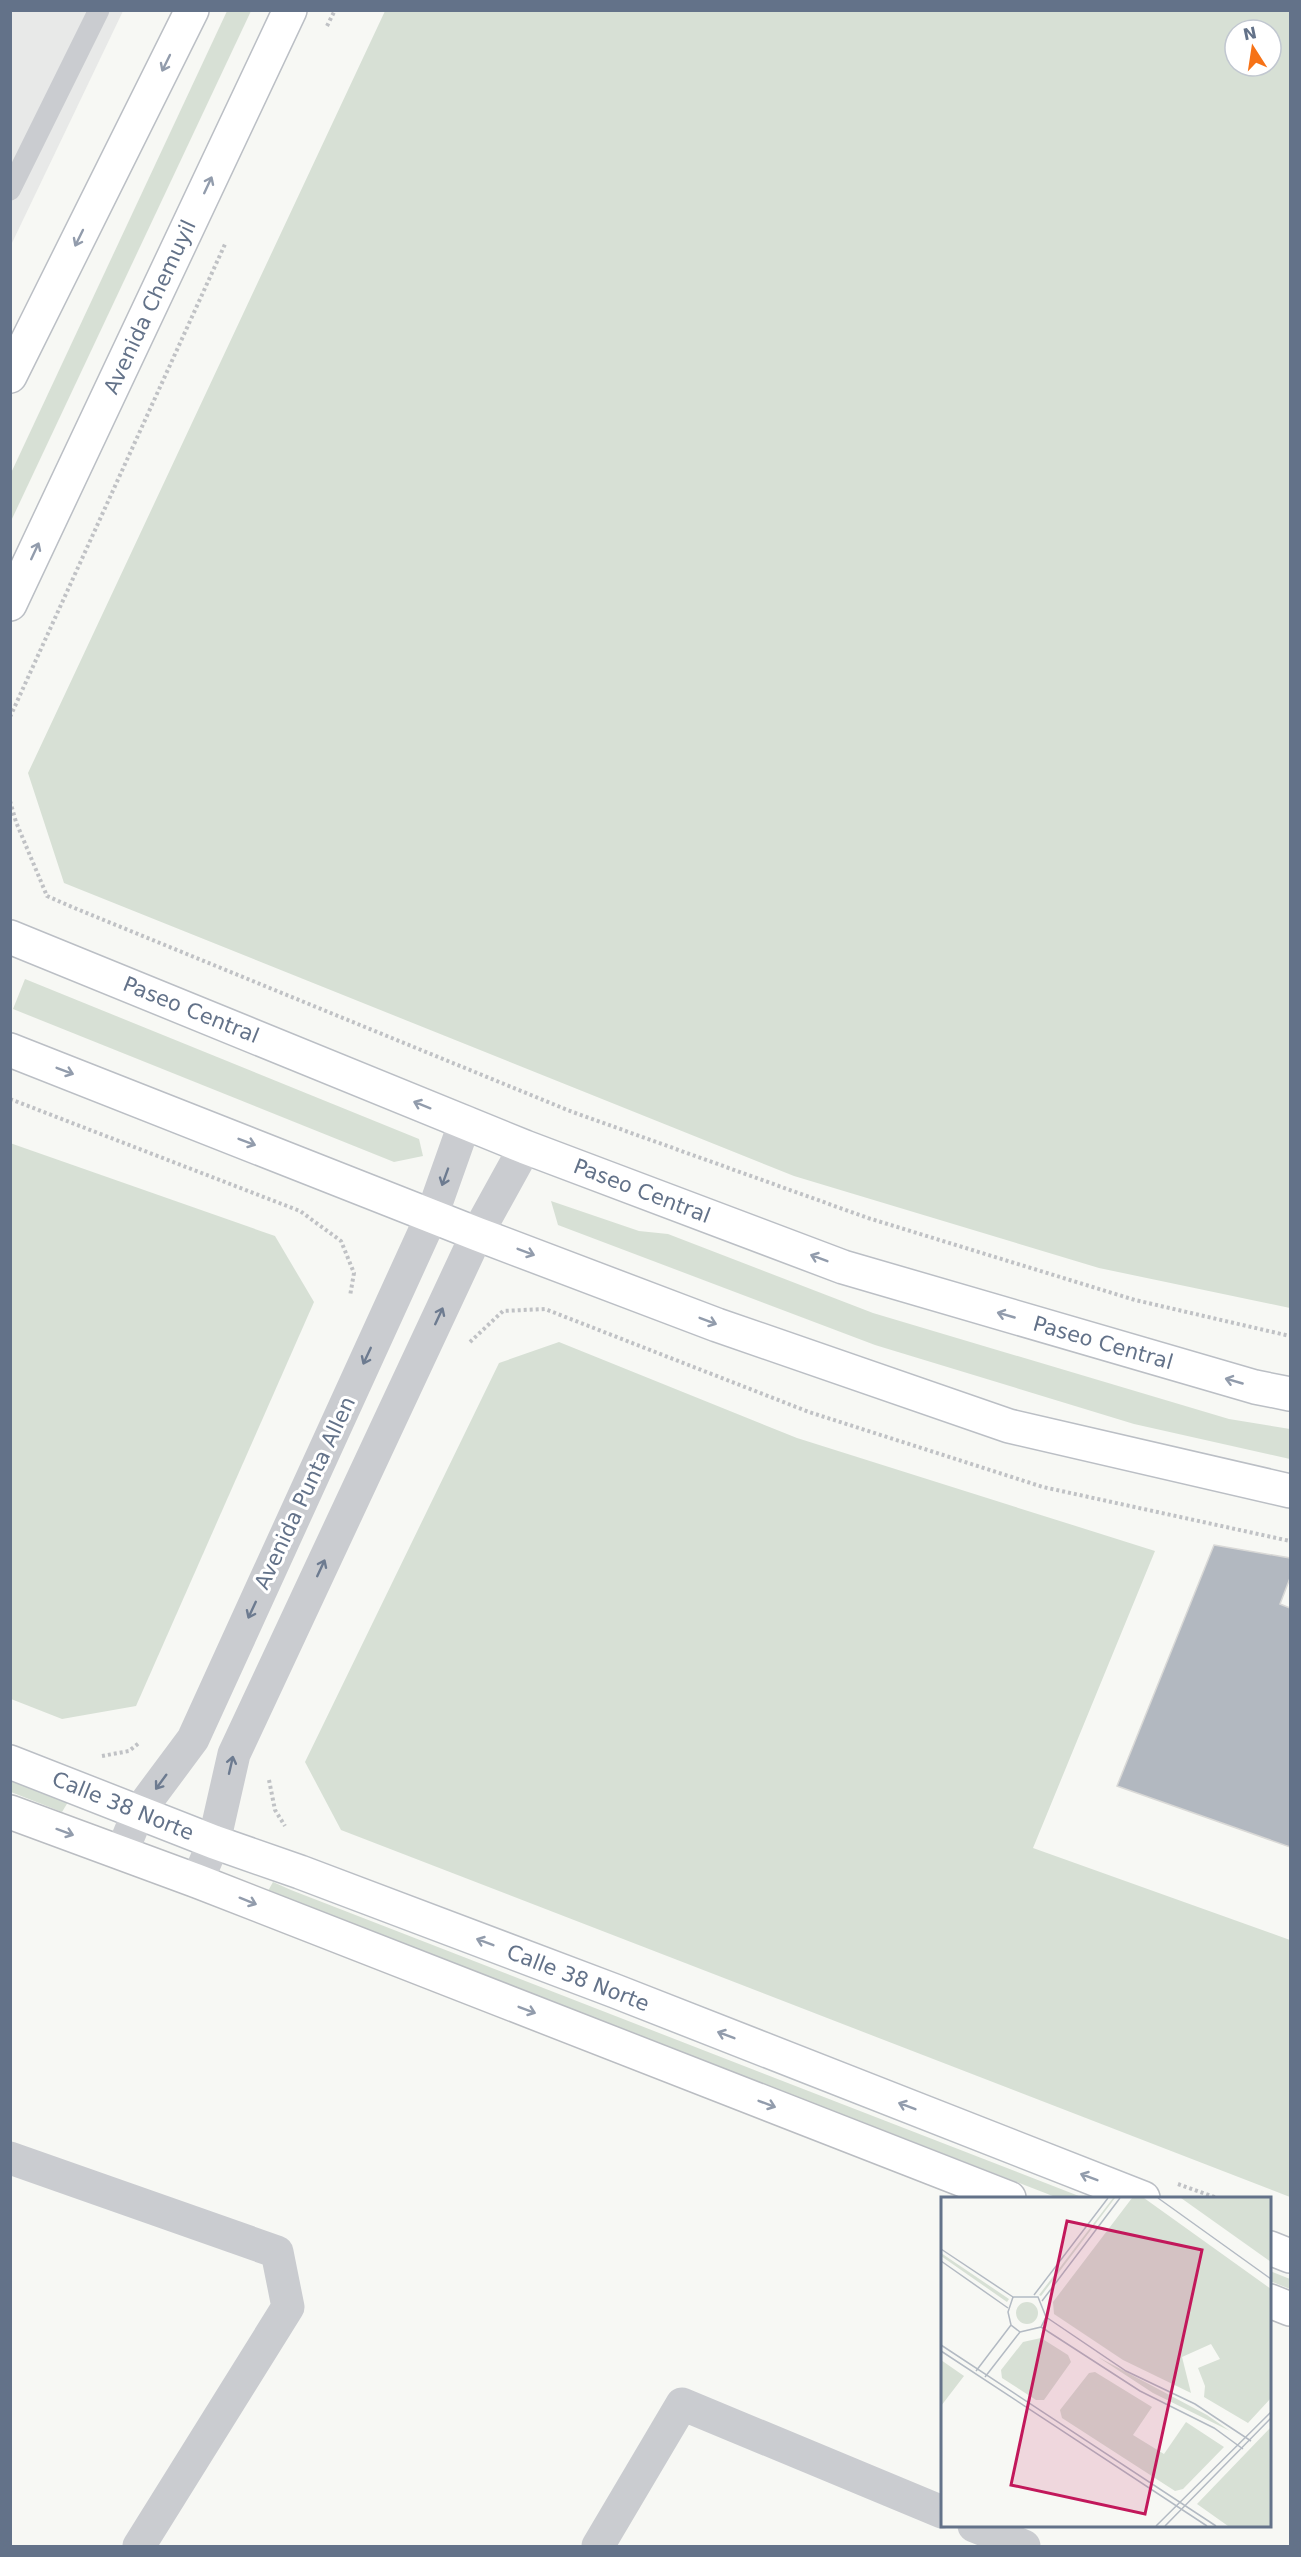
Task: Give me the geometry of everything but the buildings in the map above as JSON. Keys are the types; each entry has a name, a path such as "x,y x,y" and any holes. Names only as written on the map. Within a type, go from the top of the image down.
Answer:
{"main road":[{"path":"10,376 192,10"},
{"name":"Avenida Chemuyil","path":"10,604 291,10"},
{"name":"Paseo Central","path":"10,937 525,1147 843,1267 1255,1387 1290,1394"},
{"path":"10,1050 477,1234 717,1325 1009,1426 1290,1491"},
{"name":"Calle 38 Norte","path":"10,1762 214,1842 615,1991 1138,2197"},
{"name":"Calle 38 Norte","path":"10,1812 197,1881 1004,2197"},
{"path":"1271,2249 1290,2256"},
{"path":"1271,2302 1290,2309"}],"street":[{"name":"Avenida Punta Allen","path":"122,1852 138,1813 193,1739 432,1215 465,1122"},
{"path":"197,1881 214,1842 234,1754 477,1234 525,1147"},
{"path":"10,2158 277,2252 288,2307 139,2547"},
{"path":"598,2547 682,2404 941,2512"},
{"path":"976,2527 1024,2547"}],"lane":[{"path":"10,190 99,10"}],"path":[{"path":"325,32 335,10"},
{"path":"10,717 230,235"},
{"path":"10,801 16,822 47,896 72,908 570,1111 857,1214 1135,1300 1290,1336"},
{"path":"10,1099 300,1211 341,1242"},
{"path":"503,1311 545,1309 809,1412 1043,1487 1290,1541"}],"shaded area":[{"path":"11,11 123,11 11,245"},
{"path":"227,11 251,11 11,521 11,473"},
{"path":"385,11 1290,11 1290,1308 1099,1268 794,1176 64,883 28,773"},
{"path":"25,979 419,1139 423,1156 394,1162 13,1009"},
{"path":"10,1143 275,1236 314,1302 136,1706 62,1719 11,1699"},
{"path":"551,1201 639,1231 668,1234 873,1313 1229,1419 1290,1429 1290,1459 1134,1424 875,1345 558,1225"},
{"path":"559,1342 797,1438 1155,1551 1033,1848 1290,1940 1290,2197 341,1830 305,1762 499,1363"},
{"path":"10,1780 68,1802 62,1812 11,1792"},
{"path":"273,1882 1081,2197 1055,2197 268,1891"},
{"path":"1271,2271 1290,2279 1290,2289 1271,2281"}]}
